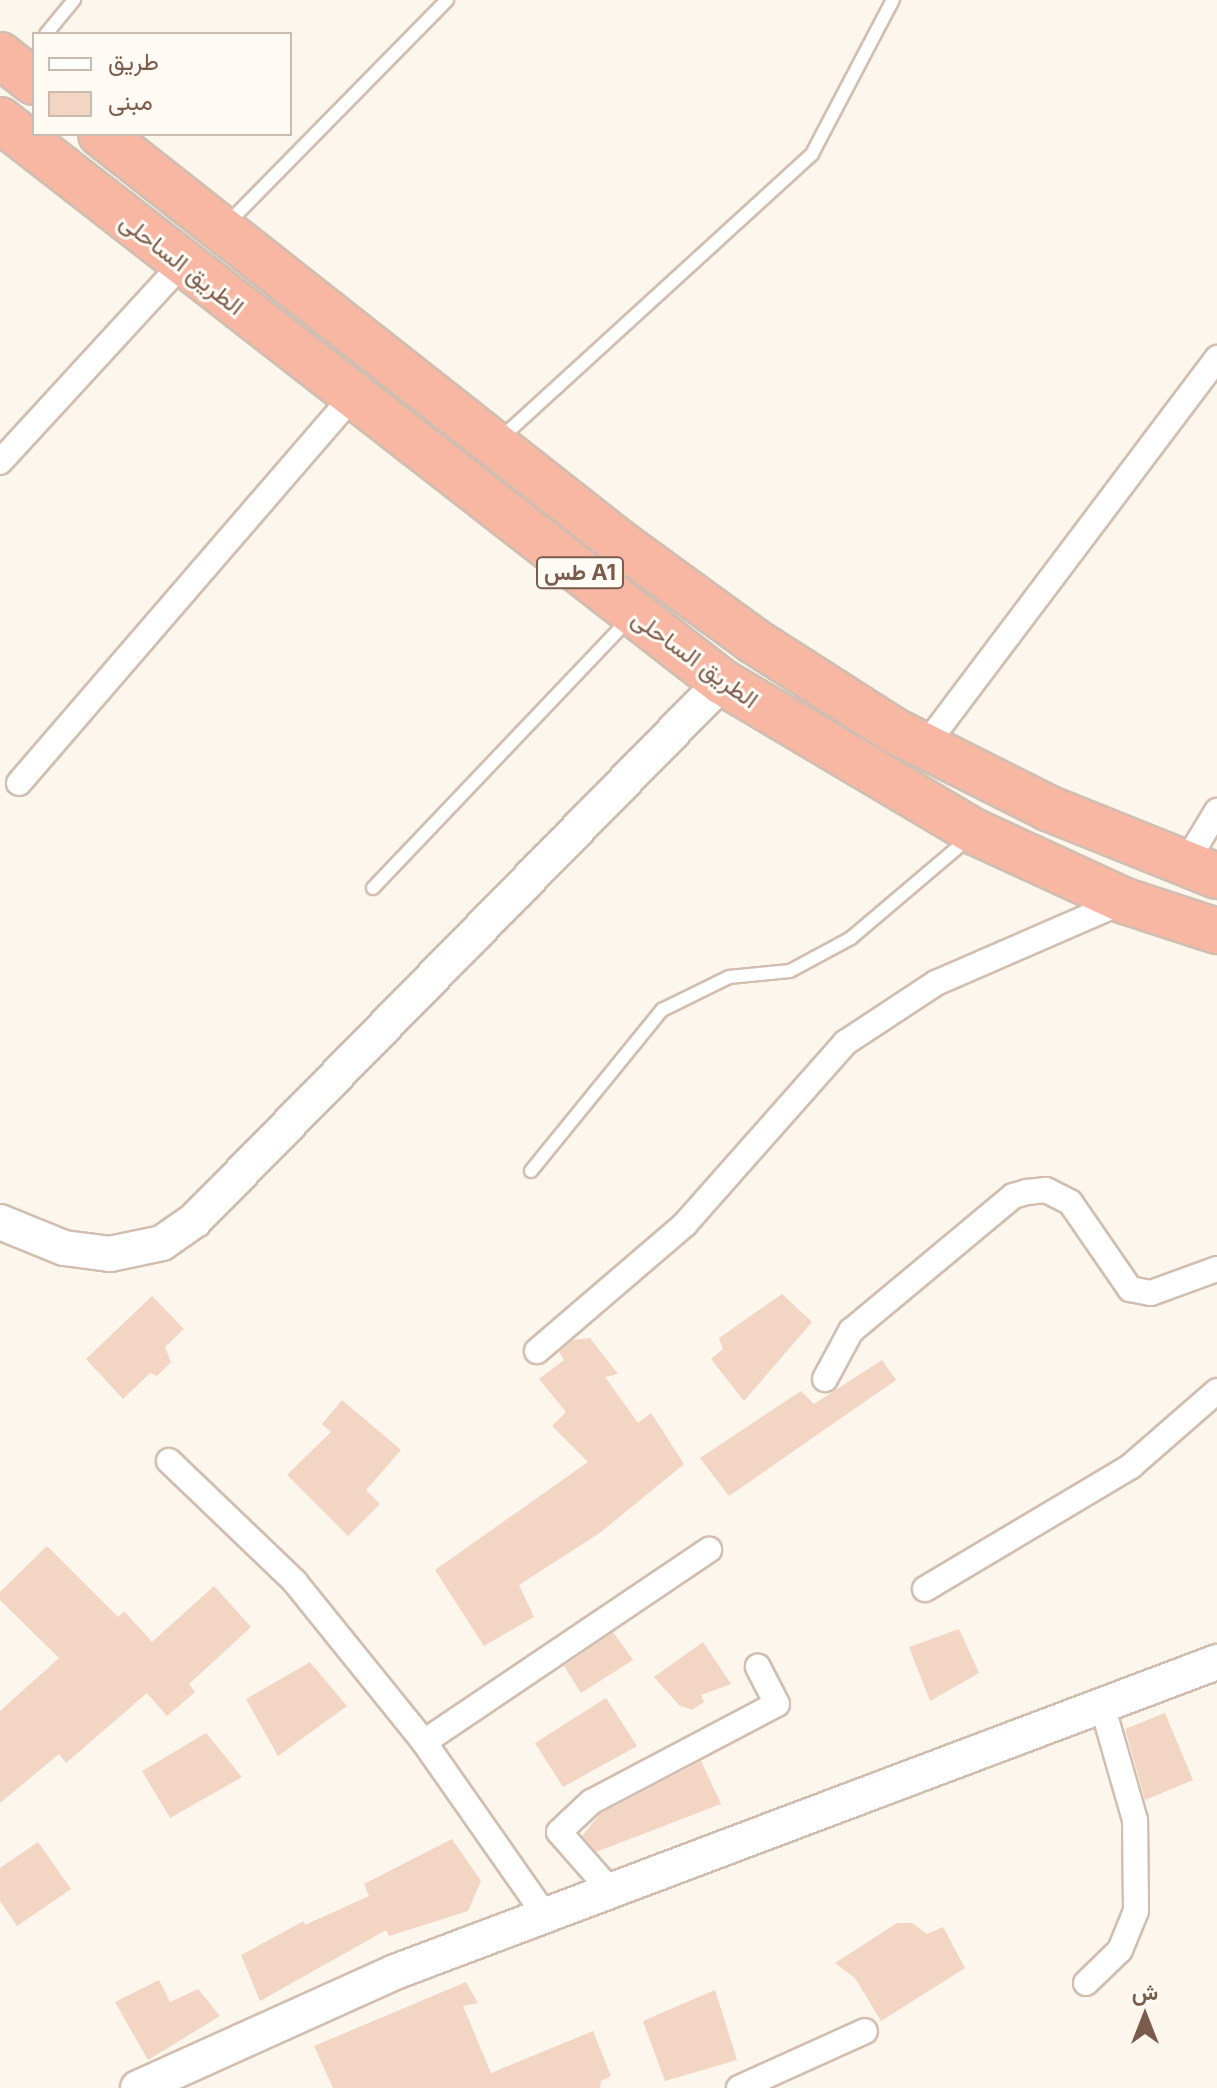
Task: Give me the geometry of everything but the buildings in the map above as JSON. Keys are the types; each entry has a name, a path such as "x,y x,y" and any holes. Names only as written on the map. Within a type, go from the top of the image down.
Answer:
{"highway":[{"name":"الطريق الساحلى","path":"0,120 722,682 975,832 1125,901 1217,931"},
{"name":"الطريق الساحلى","path":"104,136 495,444 754,641 925,746 1048,808 1201,870"}],"street":[{"path":"0,462 182,264"},
{"path":"925,746 1217,358"},
{"path":"19,783 352,397"},
{"path":"0,1222 64,1248 110,1254 162,1243 195,1220 722,682"},
{"path":"1201,870 1217,811"},
{"path":"537,1351 685,1224 845,1043 936,983 1125,901"},
{"path":"825,1379 851,1331 1013,1196 1027,1192 1046,1190 1070,1202 1130,1289 1151,1293 1217,1269"},
{"path":"925,1589 1131,1466 1217,1391"},
{"path":"169,1461 295,1582 424,1742 545,1915"},
{"path":"424,1742 709,1550"},
{"path":"138,2088 316,2005 610,1890 1217,1662"},
{"path":"610,1890 559,1832 591,1802 777,1704 758,1667"},
{"path":"1086,1983 1120,1950 1136,1911 1135,1820 1102,1705"},
{"path":"739,2088 865,2031"}],"lane":[{"path":"48,32 74,0"},
{"path":"222,230 447,0"},
{"path":"495,444 812,154 893,0"},
{"path":"373,888 634,614"},
{"path":"531,1171 662,1010 729,977 790,971 851,938 975,832"}]}
